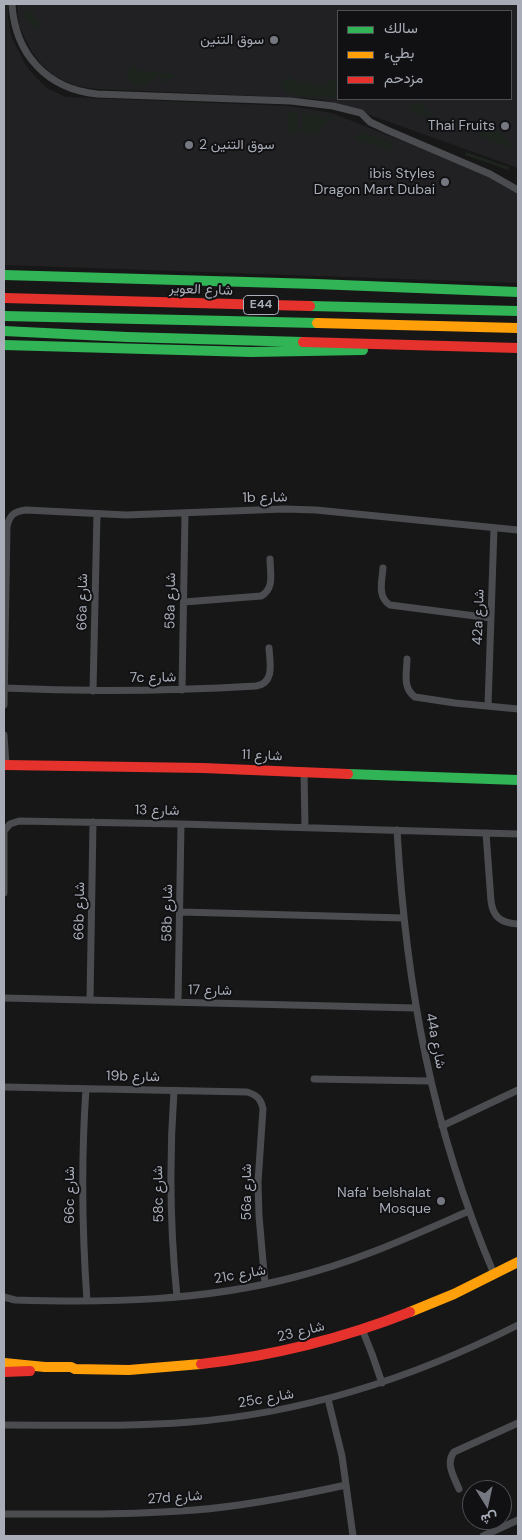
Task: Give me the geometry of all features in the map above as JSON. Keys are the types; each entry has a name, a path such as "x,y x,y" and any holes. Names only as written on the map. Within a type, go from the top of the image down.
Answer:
{"main road":[{"path":"4,275 518,291"},
{"name":"شارع العوير","path":"4,298 518,312"},
{"name":"E44","path":"4,316 518,328"},
{"path":"4,331 518,348"},
{"path":"4,345 273,352 449,347"},
{"name":"شارع 11","path":"5,765 306,771 518,780"},
{"name":"شارع 23","path":"4,1362 75,1369 126,1370 222,1362 280,1351 364,1328 432,1304 518,1262"},
{"name":"شارع 23","path":"6,1373 70,1371 75,1369"}],"street":[{"path":"12,4 18,34 32,60 52,80 69,88 97,94 300,101 333,106 361,113 370,122 490,174 518,190"},
{"name":"1b شارع","path":"4,688 7,527 12,514 16,512 26,510 97,514 185,514 255,510 316,510 518,530"},
{"name":"66a شارع","path":"93,691 97,514"},
{"name":"58a شارع","path":"182,690 185,514"},
{"name":"42a شارع","path":"488,706 494,528"},
{"path":"184,602 261,596 271,586 270,559"},
{"path":"383,568 381,595 390,606 491,618"},
{"name":"7c شارع","path":"4,688 93,691 182,690 260,685 268,680 270,675 269,648"},
{"path":"407,659 406,685 410,694 414,696 518,708"},
{"path":"4,688 4,704"},
{"path":"4,734 5,765"},
{"path":"305,827 306,771"},
{"name":"شارع 13","path":"4,893 4,832 10,824 24,820 518,834"},
{"name":"66b شارع","path":"90,1000 93,822"},
{"name":"58b شارع","path":"178,1002 181,824"},
{"name":"44a شارع","path":"397,830 404,918 415,1008 430,1081 450,1155 469,1211 496,1273"},
{"path":"486,833 491,901 496,917 505,923 518,924"},
{"path":"181,912 404,918"},
{"name":"شارع 17","path":"4,998 415,1008"},
{"path":"314,1079 430,1081"},
{"name":"19b شارع","path":"4,1086 247,1092 260,1099"},
{"name":"66c شارع","path":"86,1088 82,1173 87,1301"},
{"path":"442,1126 518,1090"},
{"name":"58c شارع","path":"174,1091 171,1140 171,1215 177,1297"},
{"name":"56a شارع","path":"260,1099 263,1109 259,1174 259,1216 265,1284"},
{"name":"21c شارع","path":"4,1297 15,1300 87,1301 177,1297 265,1284 311,1273 357,1258 469,1211"},
{"name":"25c شارع","path":"4,1425 140,1425 190,1422 276,1410 328,1399 382,1383 476,1346 518,1325"},
{"path":"364,1328 382,1383"},
{"path":"328,1399 342,1456 353,1536"},
{"path":"459,1488 450,1464 454,1452 518,1423"},
{"name":"27d شارع","path":"4,1514 131,1514 197,1510 262,1502 346,1485"},
{"path":"483,1536 518,1520"}],"shaded area":[{"path":"4,4 8,4 11,36 25,64 47,88 66,97 290,106 332,113 518,187 518,283 4,265"},
{"path":"17,4 518,4 518,168 336,103 322,100 97,89 76,86 54,76 32,52 19,26"},
{"path":"32,10 37,20 40,19 43,23 35,30 21,13"},
{"path":"134,65 142,74 142,71 175,75 167,83 165,83 162,77 155,76 155,81 152,82 147,78 146,81 149,83 147,86 144,84 141,87 139,84 136,86 125,73"},
{"path":"289,76 295,83 325,85 337,76 335,99 329,97 296,96 295,92 287,92 279,83"},
{"path":"418,101 435,119 408,110"},
{"path":"288,112 298,112 297,132 287,132"},
{"path":"302,113 331,117 332,119 323,125 318,133 302,132"},
{"path":"492,123 513,147 512,148 478,135"},
{"path":"360,131 394,145 391,150 354,140"},
{"path":"466,152 509,167 508,170 465,155"}],"traffic: fast":[{"path":"4,275 518,292"},
{"path":"310,306 518,311"},
{"path":"4,316 317,323"},
{"path":"4,331 303,342"},
{"path":"4,345 251,352 363,350"},
{"path":"348,774 518,780"}],"traffic: slow":[{"path":"317,323 518,328"},
{"path":"410,1312 454,1294 518,1262"},
{"path":"4,1363 45,1367 71,1367 75,1369 129,1370 201,1364"}],"traffic: jam":[{"path":"4,298 310,306"},
{"path":"303,342 518,348"},
{"path":"4,765 203,768 348,774"},
{"path":"201,1364 228,1361 307,1345 359,1330 410,1312"},
{"path":"4,1372 30,1371"}],"place":[{"name":"سوق التنين","path":"274,40"},
{"name":"Thai Fruits","path":"505,126"},
{"name":"سوق التنين 2","path":"189,145"},
{"name":"ibis Styles Dragon Mart Dubai","path":"445,182"},
{"name":"Nafa' belshalat Mosque","path":"441,1201"}]}
